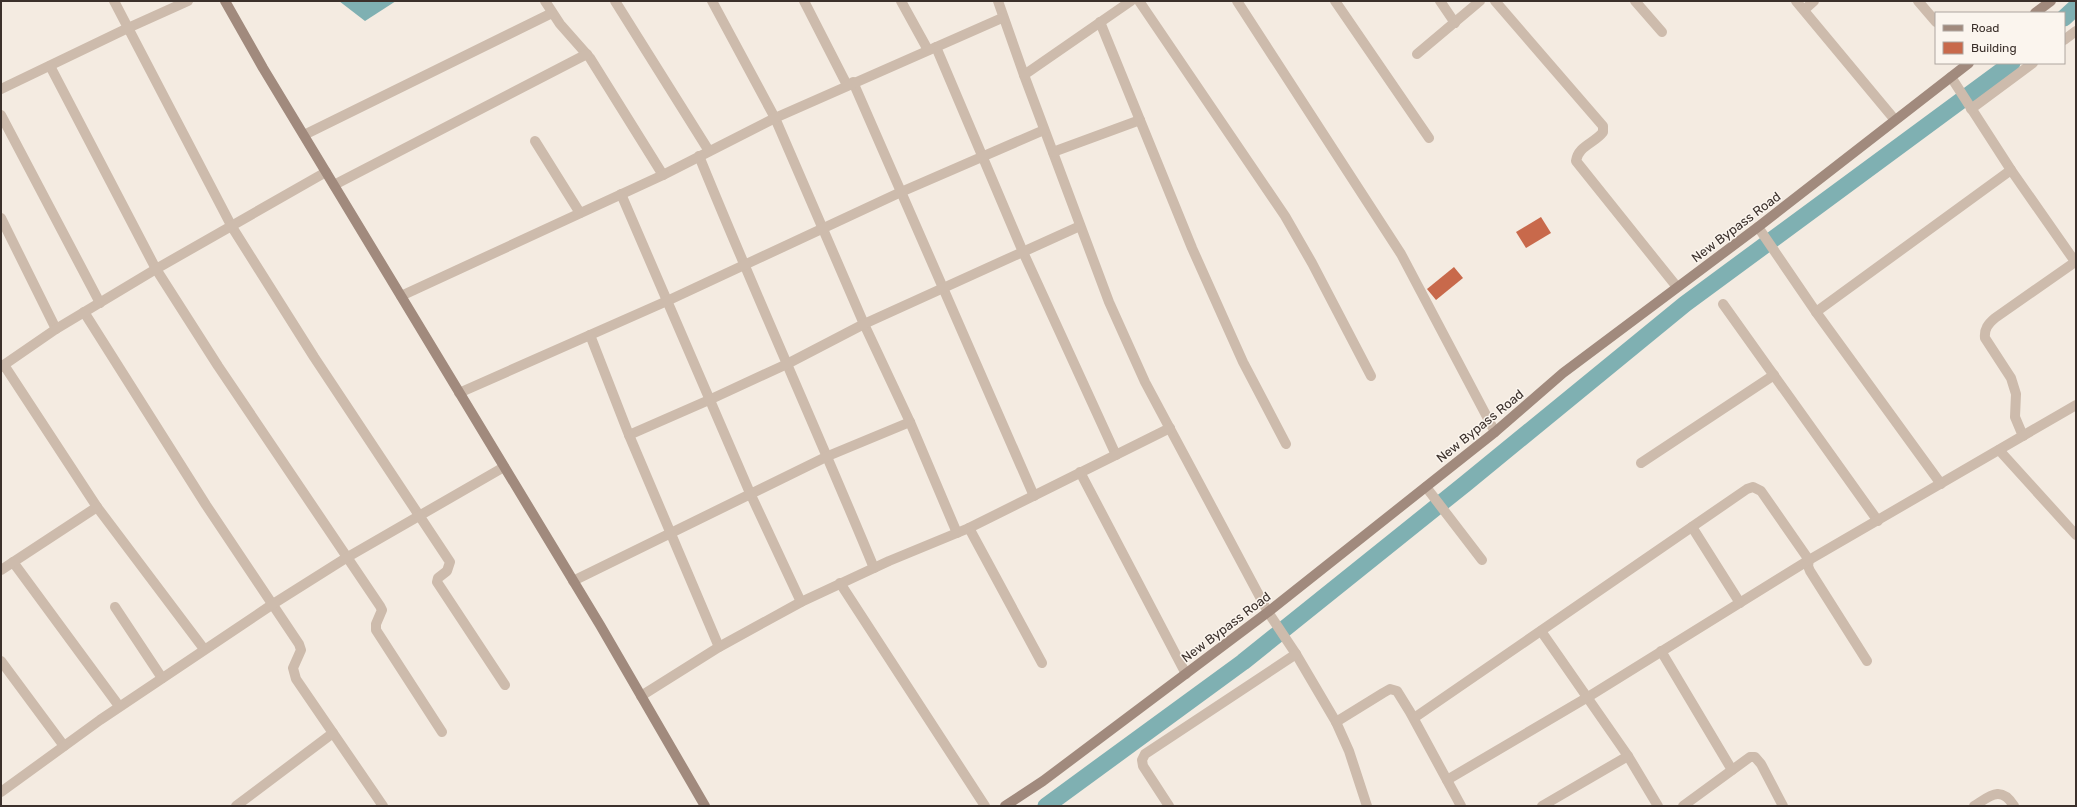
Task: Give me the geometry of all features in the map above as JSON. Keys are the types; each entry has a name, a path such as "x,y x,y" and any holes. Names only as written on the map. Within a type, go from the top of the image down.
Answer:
{"main road":[{"path":"225,1 326,172 573,581 705,806"},
{"path":"2036,12 2051,1"},
{"name":"New Bypass Road","path":"1005,806 1042,782 1268,612 1495,432 1563,373 1758,226 1968,64"}],"street":[{"path":"114,1 232,227 314,357 450,562 447,571 438,578 437,582 505,685"},
{"path":"1,89 188,1"},
{"path":"545,1 560,24 587,54 663,175"},
{"path":"615,1 708,150"},
{"path":"712,1 775,118 864,324 910,422 957,533"},
{"path":"804,1 850,84 901,192 1034,496"},
{"path":"901,1 932,49 983,158 1023,252 1116,454"},
{"path":"1024,75 1130,1"},
{"path":"1139,1 1285,216 1312,263 1371,376"},
{"path":"1237,1 1401,254 1495,432"},
{"path":"1335,1 1429,138"},
{"path":"1440,1 1455,22"},
{"path":"1417,54 1480,1"},
{"path":"1495,1 1603,126 1603,132 1599,137 1577,154 1576,161 1677,287"},
{"path":"1635,1 1662,32"},
{"path":"1796,1 1895,120"},
{"path":"1804,10 1814,1"},
{"path":"1918,1 1935,21"},
{"path":"1000,2 1002,18 1080,226 1109,302 1145,382 1268,612 1286,637 1336,722 1349,751 1367,806"},
{"path":"304,135 552,13"},
{"path":"401,296 663,175 708,150 775,118 1002,18"},
{"path":"1100,22 1192,248 1243,362 1286,444"},
{"path":"2065,39 2076,31"},
{"path":"334,185 587,54"},
{"path":"1968,105 2031,64"},
{"path":"50,66 156,269 218,366 382,610 376,624 380,636 442,732"},
{"path":"1951,77 2011,170 2076,262 1995,318 1988,324 1984,332 1985,338 2011,378 2016,394 2015,417 2023,436"},
{"path":"1,115 100,302"},
{"path":"1052,152 1140,120"},
{"path":"459,393 667,301 901,192 983,158 1044,130"},
{"path":"535,141 580,213"},
{"path":"699,156 743,265 828,456 874,568"},
{"path":"1816,312 2011,170"},
{"path":"204,650 97,507 3,366 56,329 100,302 326,172"},
{"path":"620,194 750,493 801,602"},
{"path":"1,218 4,232 56,329"},
{"path":"629,435 787,364 864,324 1080,226"},
{"path":"1758,226 1816,312 1941,484"},
{"path":"1723,304 1878,521"},
{"path":"84,312 206,506 273,604 302,650 295,662 294,674 382,806"},
{"path":"590,335 629,435 719,647"},
{"path":"1641,463 1774,375"},
{"path":"1447,780 1588,697 1809,560 2076,405"},
{"path":"573,581 828,456 910,422"},
{"path":"641,696 719,647 801,602 874,568 970,528 1170,428"},
{"path":"1999,450 2076,535"},
{"path":"1,792 119,706 273,604 346,558 420,517 504,467"},
{"path":"1080,472 1186,674"},
{"path":"1426,487 1482,560"},
{"path":"1414,718 1747,489 1758,488 1809,560 1808,566 1810,571 1867,661"},
{"path":"1,570 97,507"},
{"path":"1692,527 1740,603"},
{"path":"970,528 1042,663"},
{"path":"13,562 119,706"},
{"path":"840,583 985,806"},
{"path":"115,607 162,678"},
{"path":"1541,631 1628,756 1658,806"},
{"path":"1661,651 1732,770"},
{"path":"1169,806 1143,766 1142,760 1145,754 1296,654"},
{"path":"1,661 64,746"},
{"path":"1336,722 1390,690 1396,691 1414,718 1461,806"},
{"path":"236,806 333,733"},
{"path":"1542,806 1628,756"},
{"path":"1683,806 1732,770 1750,758 1755,757 1782,806"},
{"path":"1974,806 1993,794 2001,794 2010,800 2014,806"}],"water":[{"path":"339,1 396,1 365,21"}],"building":[{"path":"1541,217 1551,233 1526,248 1516,232"},
{"path":"1454,267 1463,278 1436,300 1427,289"}],"waterway":[{"path":"2065,17 2076,7"},
{"path":"1046,806 1243,662 1465,484 1685,304 2011,64"}]}
